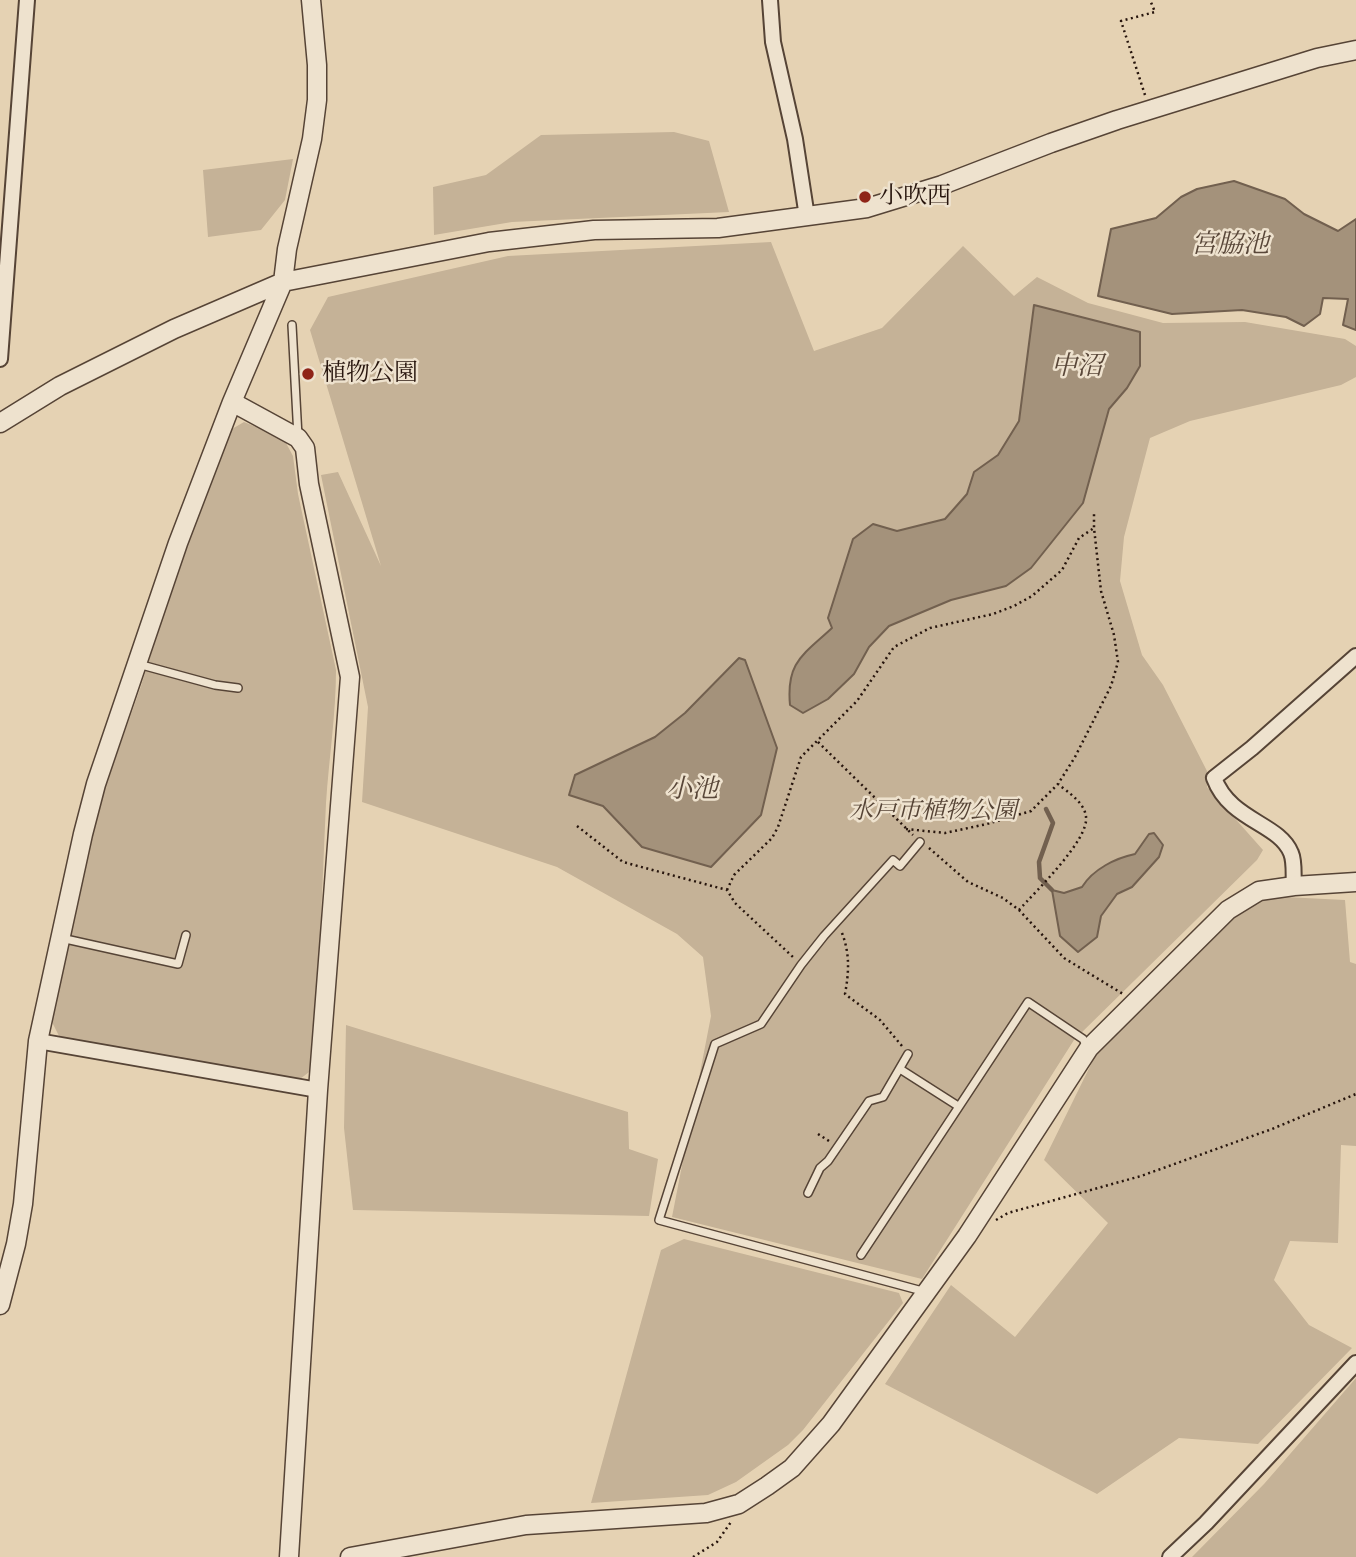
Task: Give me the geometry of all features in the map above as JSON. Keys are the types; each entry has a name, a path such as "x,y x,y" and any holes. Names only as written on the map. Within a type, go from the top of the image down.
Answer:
{"street":[{"path":"0,359 27,0"},
{"path":"0,1305 23,1204 38,1041 96,784 178,543 232,402 283,282 287,249 312,139 317,100 311,0"},
{"path":"770,0 773,42 791,118 807,217"},
{"path":"0,424 60,386 238,299 283,282 489,242 594,230 718,228 867,208 931,189 1051,143 1150,111 1317,58 1356,50"},
{"path":"232,402 298,438 305,448 311,495 350,677 317,1090 289,1557"},
{"path":"1294,886 1291,853 1280,838 1237,810 1220,792 1214,778 1356,656"},
{"path":"350,1557 526,1525 706,1513 739,1504 792,1468 831,1424 967,1236 1089,1048 1228,910 1259,891 1356,882"},
{"path":"38,1041 317,1090"},
{"path":"1170,1557 1206,1523 1356,1363"}],"lane":[{"path":"292,325 298,438"},
{"path":"137,664 215,685 238,688"},
{"path":"920,842 900,866 893,860 836,922 801,965 761,1024 715,1044 659,1220 927,1292"},
{"path":"60,938 178,964 186,935"},
{"path":"861,1255 1028,1002 1083,1039 1089,1048"},
{"path":"808,1193 820,1168 828,1161 869,1101 883,1097 908,1054"},
{"path":"900,1069 958,1106"}],"path":[{"path":"1150,0 1155,12 1121,21 1150,111"},
{"path":"906,829 945,833 1031,811 1058,784 1111,686 1118,662 1114,635 1101,591 1094,511"},
{"path":"727,890 734,875 772,838 784,815 801,757 857,701 894,647 930,628 993,614 1032,596 1062,570 1079,538 1094,528"},
{"path":"817,741 906,829 968,882 1003,898 1019,909 1064,958 1126,995 1134,1003"},
{"path":"1019,909 1078,841 1086,826 1086,815 1082,808 1058,784"},
{"path":"577,826 623,862 727,890 735,903 801,965"},
{"path":"836,922 848,950 849,972 845,994 880,1020 908,1054"},
{"path":"990,1222 1008,1213 1141,1176 1272,1129 1356,1094"},
{"path":"693,1557 717,1542 733,1519 739,1504"}],"green space":[{"path":"674,132 709,141 729,212 512,222 434,235 433,187 486,175 541,135"},
{"path":"293,159 285,200 261,230 208,237 203,170"},
{"name":"水戸市植物公園","path":"771,242 814,351 882,328 963,246 1014,296 1037,277 1088,303 1163,323 1245,322 1345,339 1356,346 1356,377 1341,385 1190,421 1150,438 1124,537 1120,581 1142,655 1163,685 1207,771 1207,787 1263,850 1257,860 1074,1040 922,1279 672,1217 711,1016 703,957 677,934 557,867 362,802 368,707 321,475 338,472 381,566 310,330 328,297 508,256"},
{"path":"244,422 278,436 286,443 293,456 298,494 336,670 326,803 313,1069 300,1079 60,1038 50,1018 100,802 141,686 189,532 232,429"},
{"path":"1265,896 1345,900 1350,962 1356,964 1356,1146 1341,1145 1338,1243 1290,1241 1274,1280 1309,1325 1352,1348 1258,1444 1179,1438 1097,1494 885,1384 951,1285 1015,1337 1108,1223 1044,1160 1102,1042 1245,904"},
{"path":"346,1025 628,1112 629,1149 658,1159 649,1216 353,1210 344,1128"},
{"path":"684,1239 899,1293 903,1303 803,1430 788,1445 736,1482 708,1495 591,1503 661,1250"},
{"path":"1356,1378 1356,1557 1192,1557 1264,1484"}],"water":[{"name":"宮脇池","path":"1234,181 1285,199 1304,214 1338,231 1356,219 1356,330 1343,325 1348,299 1323,298 1320,314 1304,326 1286,317 1242,310 1172,314 1098,296 1111,229 1156,218 1181,197 1197,189"},
{"name":"中沼","path":"1034,305 1140,332 1140,366 1127,388 1109,409 1083,503 1031,568 1006,586 951,600 889,626 869,647 854,674 828,699 803,713 790,705 791,679 799,660 832,628 828,618 853,539 873,524 897,531 945,519 967,494 974,472 998,455 1019,421"},
{"name":"小池","path":"739,658 745,660 777,748 761,815 711,867 642,847 603,806 569,795 575,775 655,737 685,713"},
{"path":"1154,833 1163,845 1159,857 1132,887 1117,894 1101,916 1097,937 1078,952 1060,936 1052,890 1064,893 1082,887 1106,865 1135,854 1149,834"}],"waterway":[{"path":"1046,809 1053,823 1039,862 1040,878 1052,890"}],"place":[{"name":"小吹西","path":"865,197"},
{"name":"植物公園","path":"308,374"}]}
